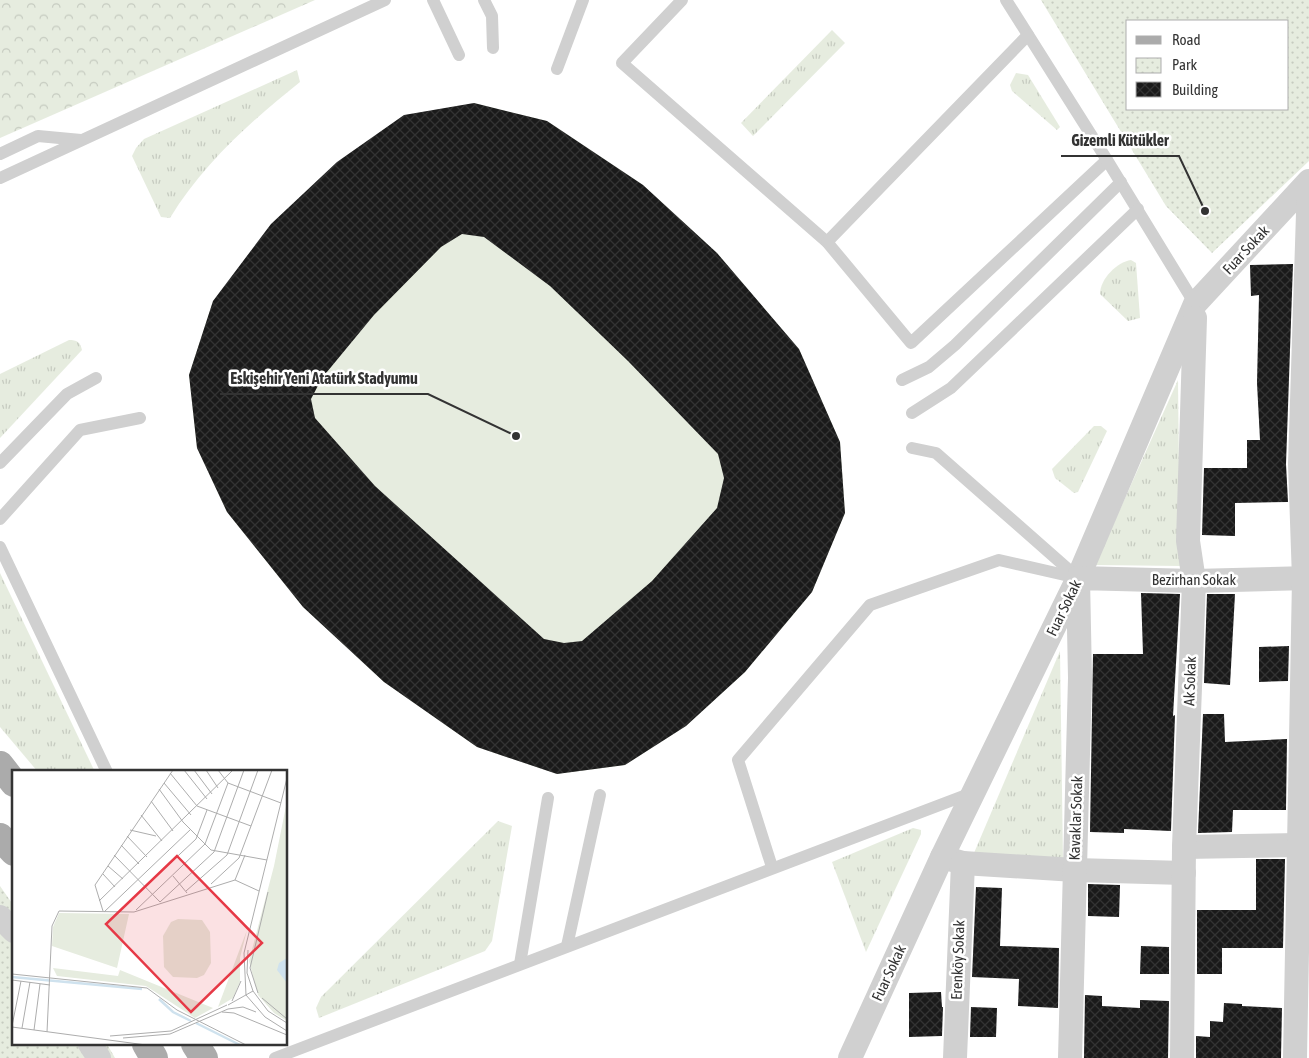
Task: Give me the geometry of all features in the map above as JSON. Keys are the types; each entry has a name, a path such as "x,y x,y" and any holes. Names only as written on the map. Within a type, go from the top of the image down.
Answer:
{"main road":[{"path":"0,765 12,780"},
{"path":"0,837 12,850"},
{"path":"147,1046 154,1058"},
{"path":"196,1046 204,1058"}],"street":[{"name":"Fuar Sokak","path":"850,1058 953,860 974,791 1078,578 1195,304 1309,181"},
{"path":"1295,1058 1306,578 1300,464 1309,181"},
{"name":"Ak Sokak","path":"1182,1058 1184,847 1194,581 1188,541 1195,304"},
{"name":"Bezirhan Sokak","path":"1078,578 1194,581 1306,578"},
{"name":"Kavaklar Sokak","path":"1070,1058 1080,678 1078,578"},
{"path":"1184,847 1299,845"},
{"path":"953,860 1074,870 1184,873"},
{"name":"Erenköy Sokak","path":"953,860 955,1058"},
{"path":"0,917 12,929"},
{"path":"91,1046 100,1058"}],"lane":[{"path":"0,178 385,0"},
{"path":"433,0 458,56"},
{"path":"484,0 492,16 494,48"},
{"path":"557,70 583,0"},
{"path":"682,0 622,63 827,242 911,343 1107,160"},
{"path":"1006,0 1138,209 1195,304"},
{"path":"827,242 1028,35"},
{"path":"0,154 38,136 82,140"},
{"path":"902,380 929,367 955,345 1121,182"},
{"path":"912,413 951,388 1138,209"},
{"path":"0,463 67,394 96,378"},
{"path":"0,519 80,430 140,418"},
{"path":"912,448 936,453 1078,578"},
{"path":"0,547 106,770"},
{"path":"772,867 738,760 870,605 999,560 1078,578"},
{"path":"276,1058 974,791"},
{"path":"567,946 600,796"},
{"path":"520,964 548,798"}],"green space":[{"path":"0,0 315,0 0,138"},
{"path":"1041,0 1309,0 1309,161 1212,253 1166,206"},
{"path":"832,30 845,43 753,136 741,123"},
{"path":"297,70 300,82 229,144 197,179 170,218 161,217 132,156 144,139"},
{"path":"1016,73 1028,75 1060,127 1057,130 1012,91 1010,85"},
{"path":"474,103 547,121 643,185 717,253 799,349 840,442 845,513 812,592 745,672 686,726 625,765 557,774 477,747 384,682 303,607 227,512 197,448 189,375 213,301"},
{"path":"1131,260 1136,263 1140,318 1128,321 1100,294 1103,283 1110,272 1120,264"},
{"path":"69,340 78,342 82,350 0,438 0,374"},
{"path":"1178,380 1180,566 1095,565"},
{"path":"1094,426 1101,426 1107,431 1078,492 1074,493 1055,478 1052,469"},
{"path":"0,573 94,770 36,770 0,727"},
{"path":"1060,651 1063,860 974,853"},
{"path":"498,821 512,826 492,941 485,951 319,1018 316,1008 321,997"},
{"path":"913,828 921,830 921,834 866,952 832,862"},
{"path":"0,886 12,903 12,1046 108,1046 115,1058 0,1058"}],"building":[{"path":"474,103 547,121 643,185 717,253 799,349 840,442 845,513 812,592 745,672 686,726 625,765 557,774 477,747 384,682 303,607 227,512 197,448 189,375 213,301 271,224 337,162 404,115","holes":["462,234 484,237 550,286 628,361 718,454 724,478 717,508 652,581 582,641 564,643 544,639 375,486 315,418 311,399 322,378 374,315 441,247"]},
{"path":"1293,264 1286,464 1288,502 1235,503 1235,536 1202,535 1204,468 1247,468 1247,440 1260,440 1257,383 1259,295 1251,296 1250,265"},
{"path":"1141,593 1180,594 1173,716 1175,715 1171,831 1124,829 1124,833 1090,832 1093,654 1143,654"},
{"path":"1207,594 1235,594 1230,685 1204,683"},
{"path":"1289,646 1288,681 1259,682 1259,647"},
{"path":"1203,714 1224,714 1225,742 1287,739 1286,810 1233,810 1232,832 1198,833"},
{"path":"1256,859 1285,859 1283,948 1222,948 1222,974 1197,974 1197,910 1256,910"},
{"path":"1088,884 1120,885 1119,917 1088,916"},
{"path":"976,887 1002,888 1000,946 1059,948 1058,1008 1018,1006 1019,979 972,977"},
{"path":"1141,946 1169,947 1169,974 1140,974"},
{"path":"941,992 943,1007 942,1036 909,1037 909,993"},
{"path":"1085,995 1102,996 1102,1006 1140,1008 1140,1000 1169,1001 1168,1058 1084,1058"},
{"path":"1224,1003 1282,1008 1281,1058 1196,1058 1196,1036 1210,1037 1210,1021 1223,1022"},
{"path":"971,1007 997,1008 996,1037 970,1037"}],"place":[{"name":"Gizemli Kütükler","path":"1205,211"},
{"name":"Eskişehir Yeni Atatürk Stadyumu","path":"516,436"}]}
